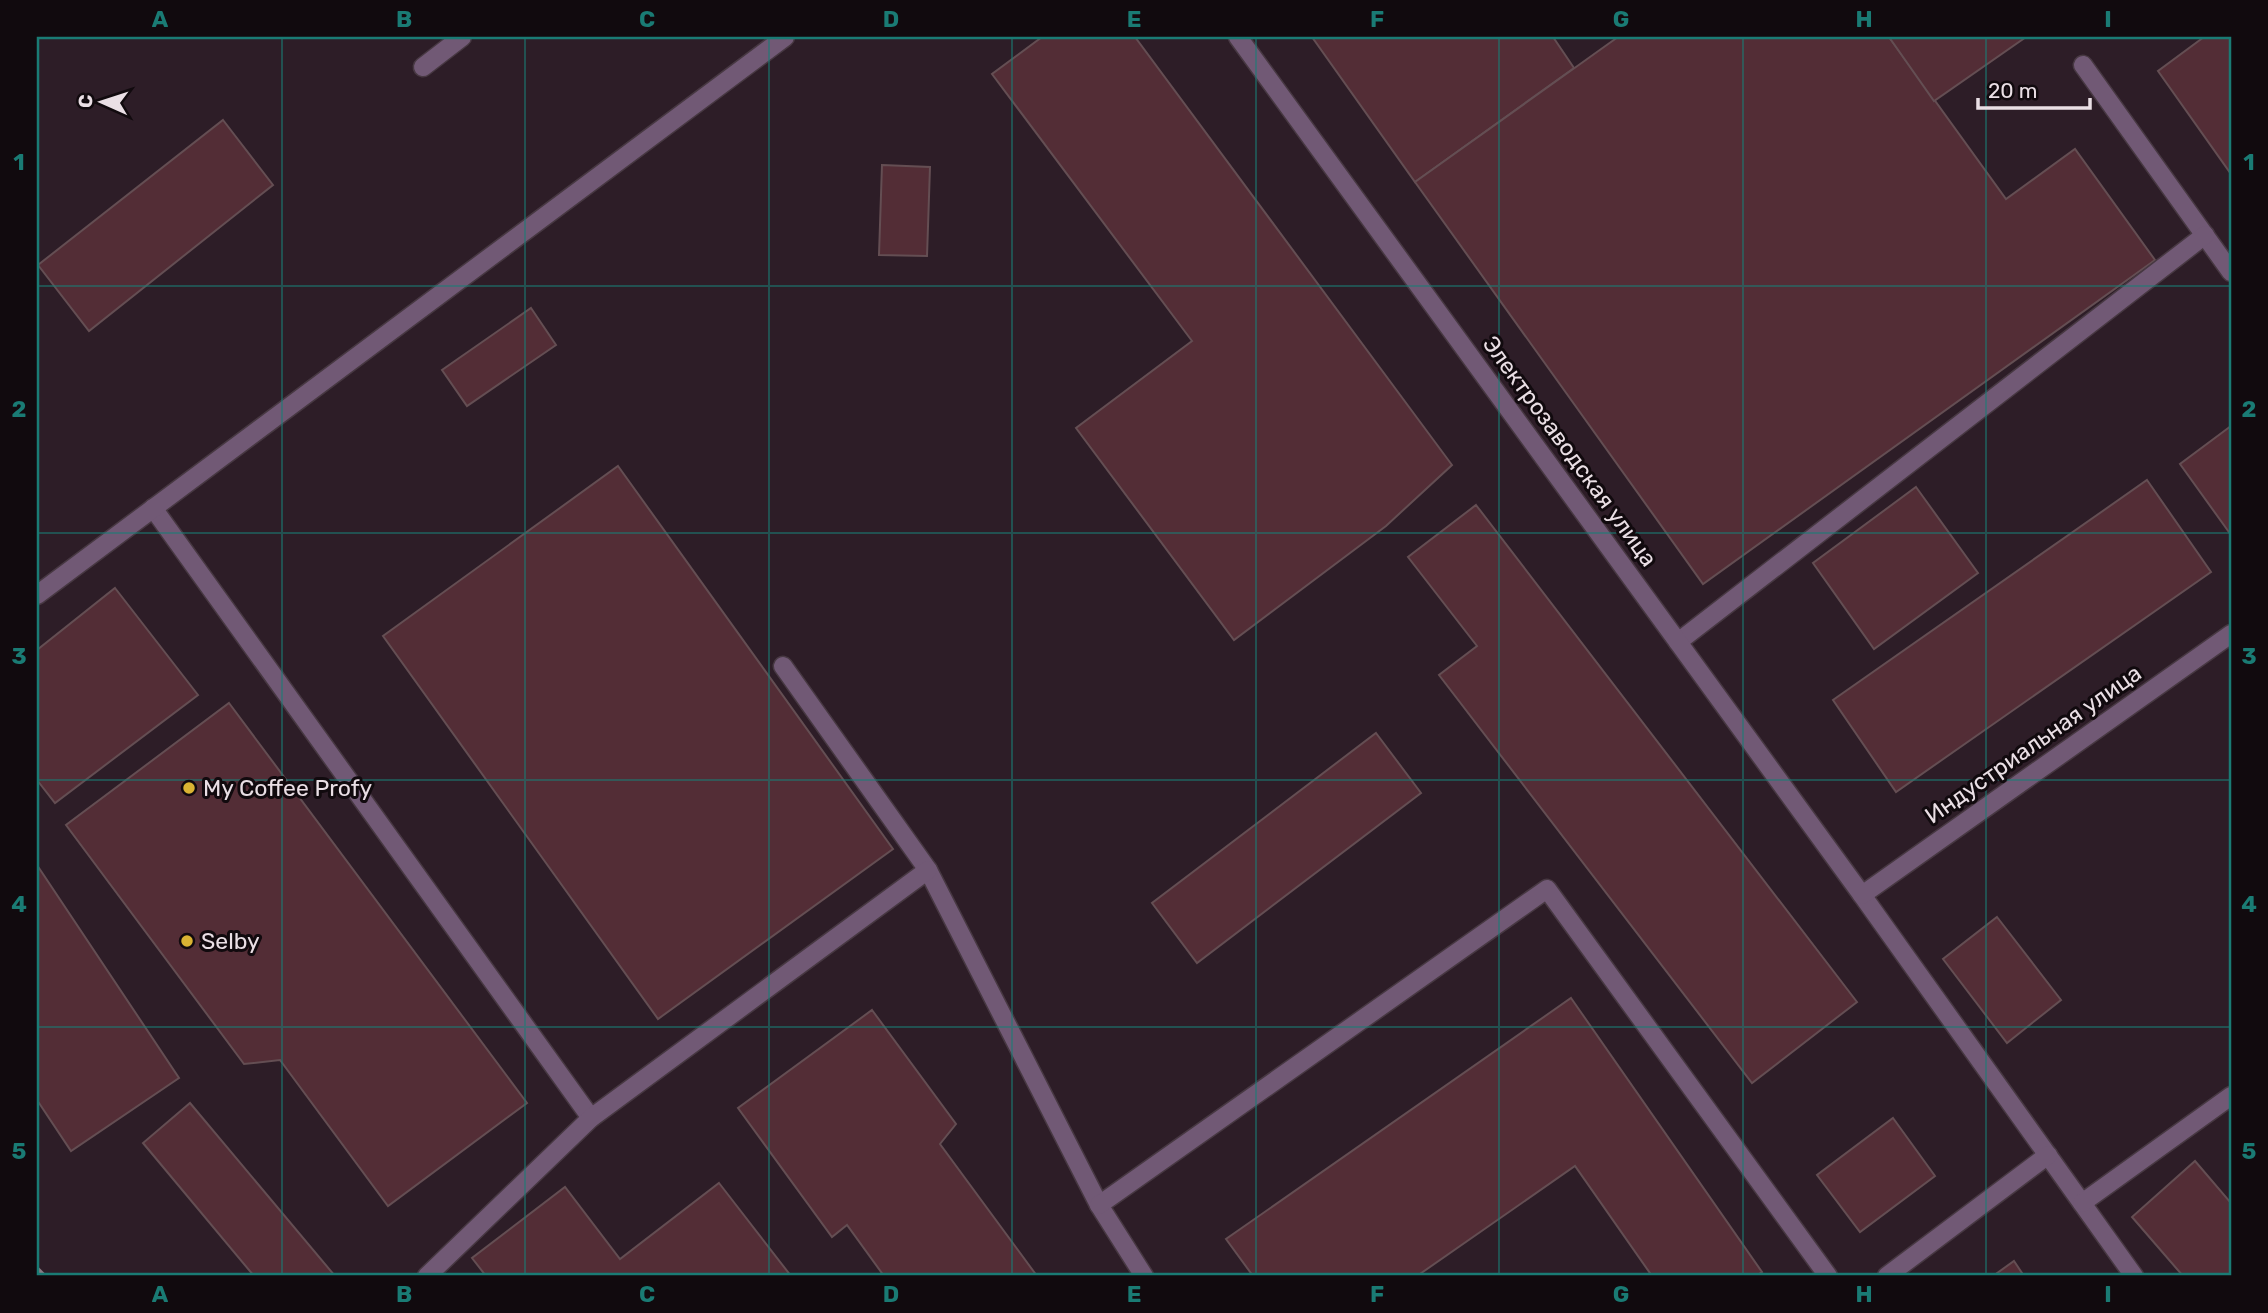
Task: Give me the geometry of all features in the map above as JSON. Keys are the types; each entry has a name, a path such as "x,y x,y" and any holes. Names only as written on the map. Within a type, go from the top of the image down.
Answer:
{"street":[{"path":"423,67 462,37"},
{"path":"37,595 785,37"},
{"name":"Электрозаводская улица","path":"1238,37 1862,895 2134,1276"},
{"path":"2083,65 2231,272"},
{"path":"1678,642 2205,235"},
{"path":"153,508 591,1118"},
{"name":"Индустриальная улица","path":"1862,895 2231,634"},
{"path":"783,666 928,870 1099,1205 1144,1276"},
{"path":"427,1276 591,1118 928,870"},
{"path":"1099,1205 1547,889 1828,1276"},
{"path":"2082,1203 2231,1096"},
{"path":"1888,1276 2048,1155"}],"building":[{"path":"1042,37 1135,37 1452,465 1386,526 1234,640 1076,428 1192,341 992,74"},
{"path":"1312,37 1553,37 1574,68 1415,182"},
{"path":"1618,37 1889,37 2006,199 2075,149 2155,260 1703,584 1415,182"},
{"path":"1889,37 2026,37 1934,101"},
{"path":"2204,37 2231,37 2231,174 2158,71"},
{"path":"223,120 273,185 89,331 38,265"},
{"path":"882,165 930,167 927,256 879,255"},
{"path":"531,308 556,345 467,406 442,370"},
{"path":"2231,426 2231,535 2180,464"},
{"path":"618,466 893,849 658,1019 383,636"},
{"path":"2147,480 2211,572 1896,792 1833,700"},
{"path":"1916,487 1978,573 1874,649 1813,563"},
{"path":"1476,505 1857,1002 1752,1083 1439,675 1477,646 1408,557"},
{"path":"115,588 198,695 55,803 37,780 37,650"},
{"path":"229,703 527,1103 388,1206 280,1060 244,1064 66,825"},
{"path":"1376,733 1421,793 1197,963 1152,903"},
{"path":"37,865 179,1078 71,1151 37,1100"},
{"path":"1997,917 2061,1000 2007,1043 1943,959"},
{"path":"1571,998 1762,1272 1756,1276 1652,1276 1575,1166 1417,1276 1253,1276 1226,1239"},
{"path":"872,1010 956,1124 940,1144 1037,1276 884,1276 847,1225 832,1237 738,1108"},
{"path":"190,1103 335,1276 254,1276 143,1143"},
{"path":"1893,1118 1935,1176 1860,1232 1817,1175"},
{"path":"2195,1161 2231,1203 2231,1276 2183,1276 2132,1217"},
{"path":"719,1183 791,1276 486,1276 472,1258 565,1187 620,1259"},
{"path":"2014,1261 2024,1276 1993,1276"}],"railway":[{"path":"37,1269 44,1276"}],"place":[{"name":"My Coffee Profy","path":"189,788"},
{"name":"Selby","path":"187,941"}]}
